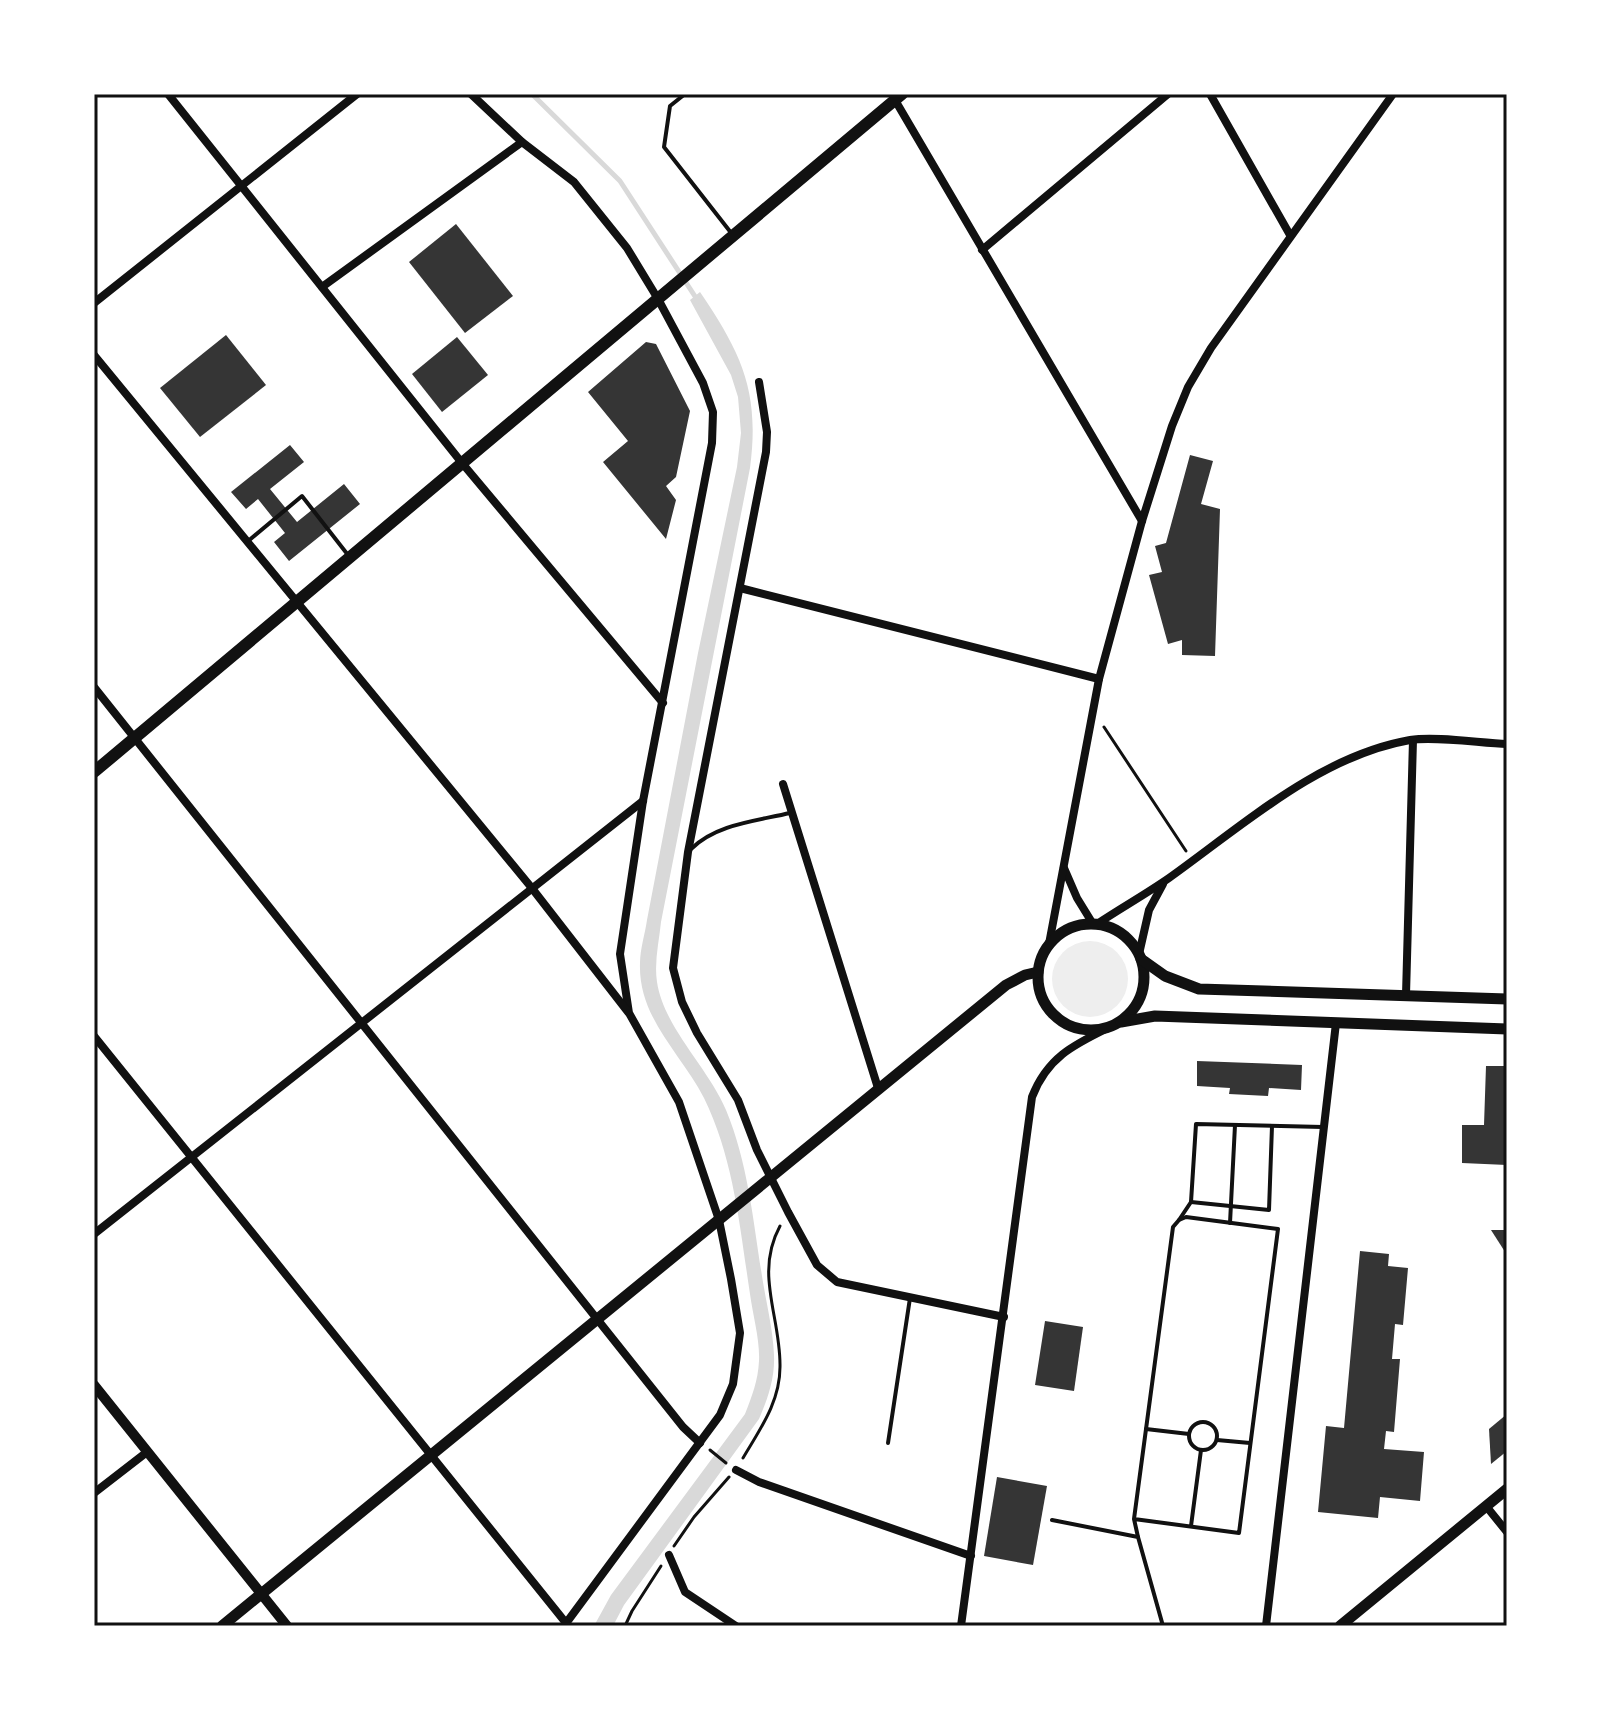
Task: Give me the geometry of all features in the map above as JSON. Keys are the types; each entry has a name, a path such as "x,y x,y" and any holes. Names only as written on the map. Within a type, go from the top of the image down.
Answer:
{"main road":[{"path":"94,772 899,97"},
{"path":"1507,999 1199,989 1165,976 1140,956 1122,934 1095,924 1068,929 1049,944 1041,957 1038,972 1038,987 1044,1002 1064,1024 1093,1031 1155,1016 1507,1029"},
{"path":"1121,1022 1142,994 1144,977 1140,956"},
{"path":"222,1626 1006,985 1038,972"},
{"path":"1340,1626 1507,1489"}],"street":[{"path":"168,94 462,463 663,703"},
{"path":"94,303 357,94"},
{"path":"471,94 522,142 574,182 627,248 703,383 713,412 712,443 643,801 620,954 629,1013"},
{"path":"982,250 1168,94"},
{"path":"1210,94 1290,235"},
{"path":"1049,944 1099,679 1142,521 1172,426 1188,387 1211,348 1393,94"},
{"path":"899,97 982,250 1142,521"},
{"path":"322,287 522,142"},
{"path":"94,355 531,887 629,1013 679,1102 719,1220 740,1333 733,1384 720,1415 565,1624 94,1036"},
{"path":"759,382 767,432 766,452 688,852 673,968 682,1002 697,1033 738,1100 770,1178 817,1265 837,1282 1004,1317"},
{"path":"740,588 1099,679"},
{"path":"94,687 683,1427 700,1443"},
{"path":"1063,867 1077,898 1095,924 1166,880 1291,792 1333,768 1375,750 1413,740 1507,744"},
{"path":"1406,995 1413,740"},
{"path":"783,784 878,1088"},
{"path":"94,1234 643,801"},
{"path":"1140,956 1149,910 1166,880"},
{"path":"1266,1626 1336,1023"},
{"path":"961,1626 1032,1097 1039,1078 1065,1051 1108,1028"},
{"path":"94,1385 287,1626"},
{"path":"94,1493 147,1452"},
{"path":"736,1470 759,1482 971,1556"},
{"path":"1486,1506 1507,1532"},
{"path":"669,1555 685,1592 736,1626"}],"lane":[{"path":"683,95 670,106 664,147 734,236"},
{"path":"247,542 302,496 350,557"},
{"path":"688,852 703,837 737,825 792,813"},
{"path":"1163,1626 1134,1519 1171,1234 1191,1202 1196,1124 1325,1127"},
{"path":"1230,1223 1235,1125"},
{"path":"1191,1202 1269,1210 1272,1126"},
{"path":"1134,1519 1239,1533 1278,1229 1186,1217 1179,1220"},
{"path":"888,1443 910,1298"},
{"path":"1206,1422 1217,1431 1217,1440 1213,1447 1201,1450 1193,1446 1189,1434 1194,1426 1206,1422"},
{"path":"1146,1429 1189,1434"},
{"path":"1217,1440 1250,1443"},
{"path":"1191,1526 1201,1450"},
{"path":"1052,1520 1138,1537"}],"path":[{"path":"1094,711 1192,861"},
{"path":"625,1626 694,1517 736,1470 771,1410 780,1366 770,1296 770,1245 788,1212"},
{"path":"700,1443 736,1470"}],"shaded area":[{"path":"700,292 727,335 744,375 750,395 752,441 750,468 661,922 656,974 668,1015 718,1094 740,1150 771,1325 774,1363 770,1388 759,1419 624,1605 613,1626 594,1626 611,1595 745,1414 756,1382 759,1361 739,1220 722,1145 704,1098 653,1018 641,983 642,947 737,467 741,433 738,397 731,375 690,300"},
{"path":"1090,941 1104,944 1117,952 1125,965 1128,979 1125,993 1117,1006 1104,1014 1090,1017 1076,1014 1063,1006 1055,993 1052,979 1055,965 1063,952 1076,944"}],"building":[{"path":"456,224 513,296 465,333 409,262"},
{"path":"226,335 266,385 200,437 160,388"},
{"path":"457,337 488,375 442,412 412,374"},
{"path":"646,342 656,344 690,411 676,477 666,486 676,500 666,539 603,462 628,441 588,392"},
{"path":"290,445 304,462 270,489 297,522 344,484 360,504 289,561 274,542 285,533 258,499 246,509 231,492"},
{"path":"1190,455 1213,461 1201,504 1220,509 1215,656 1182,655 1182,640 1168,644 1149,575 1162,572 1155,546 1166,543"},
{"path":"1197,1061 1302,1065 1301,1090 1269,1088 1268,1096 1229,1094 1230,1088 1197,1086"},
{"path":"1486,1066 1507,1066 1507,1165 1462,1163 1462,1125 1484,1125"},
{"path":"1491,1230 1507,1230 1507,1255"},
{"path":"1360,1251 1389,1254 1388,1266 1408,1268 1403,1325 1395,1324 1392,1359 1400,1359 1394,1432 1386,1431 1384,1449 1424,1452 1420,1501 1380,1497 1378,1518 1318,1512 1326,1426 1344,1428"},
{"path":"1045,1321 1083,1327 1074,1391 1035,1385"},
{"path":"1507,1414 1507,1451 1491,1464 1489,1429"},
{"path":"997,1477 1047,1486 1033,1565 984,1556"}],"waterway":[{"path":"532,94 620,181 698,301"}]}
